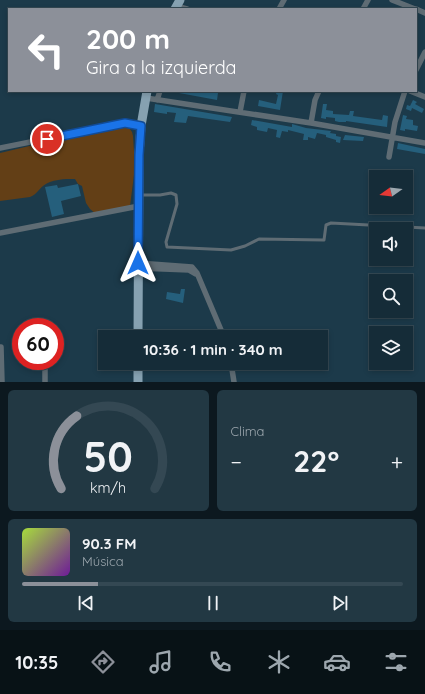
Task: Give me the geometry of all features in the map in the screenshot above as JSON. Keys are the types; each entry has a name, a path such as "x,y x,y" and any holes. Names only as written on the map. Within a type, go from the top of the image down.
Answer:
{"main road":[{"path":"138,330 138,206 141,126 146,95"},
{"path":"138,370 138,382"}],"street":[{"path":"392,0 413,8"},
{"path":"417,68 425,52"},
{"path":"158,100 160,92"},
{"path":"240,112 244,92"},
{"path":"311,123 319,92"},
{"path":"389,157 395,122 405,92"},
{"path":"412,92 425,97"},
{"path":"146,95 158,100 311,123 425,143"},
{"path":"0,148 125,123 141,126"},
{"path":"0,233 138,206"},
{"path":"138,266 189,270 198,275 221,330"},
{"path":"2,347 2,382"},
{"path":"45,370 45,382"},
{"path":"232,370 234,382"}],"lane":[{"path":"139,195 160,196 171,194 176,196 177,204 166,242 167,247 230,250 245,246 259,239 324,240 326,226 331,223 425,228"}],"shaded area":[{"path":"127,125 133,136 135,167 130,206 97,215 86,203 82,186 78,184 75,179 50,182 30,197 0,201 0,153 76,136 108,127"}],"building":[{"path":"212,92 218,93 217,100 179,93"},
{"path":"277,92 283,92 280,110 258,106 259,100 276,104 278,95 276,94"},
{"path":"413,100 417,102 415,104 424,109 422,113 412,108 411,111 406,109 407,105 410,106"},
{"path":"155,104 232,117 230,122 188,116 186,123 174,122 176,113 167,112 167,114 154,112"},
{"path":"323,104 327,104 326,110 333,111 333,114 349,115 350,111 354,111 353,116 382,120 383,115 388,116 387,127 346,121 339,122 335,121 335,118 321,118"},
{"path":"403,115 407,116 406,119 413,120 413,125 418,126 417,131 405,129 405,131 400,130"},
{"path":"252,120 292,127 292,124 306,128 331,131 330,133 341,137 340,143 326,137 326,135 317,133 315,139 308,137 308,140 303,140 304,134 288,130 288,132 282,131 280,138 276,137 277,130 268,128 267,132 257,130 257,127 251,125"},
{"path":"345,135 364,137 363,141 343,140"},
{"path":"398,143 425,149 425,154 397,149"},
{"path":"78,184 81,196 61,201 64,214 52,217 45,187 57,185 58,188"},
{"path":"181,289 185,289 183,303 166,299 167,292 180,294"}],"route":[{"path":"47,139 125,123 141,126 139,155 138,263"}]}
